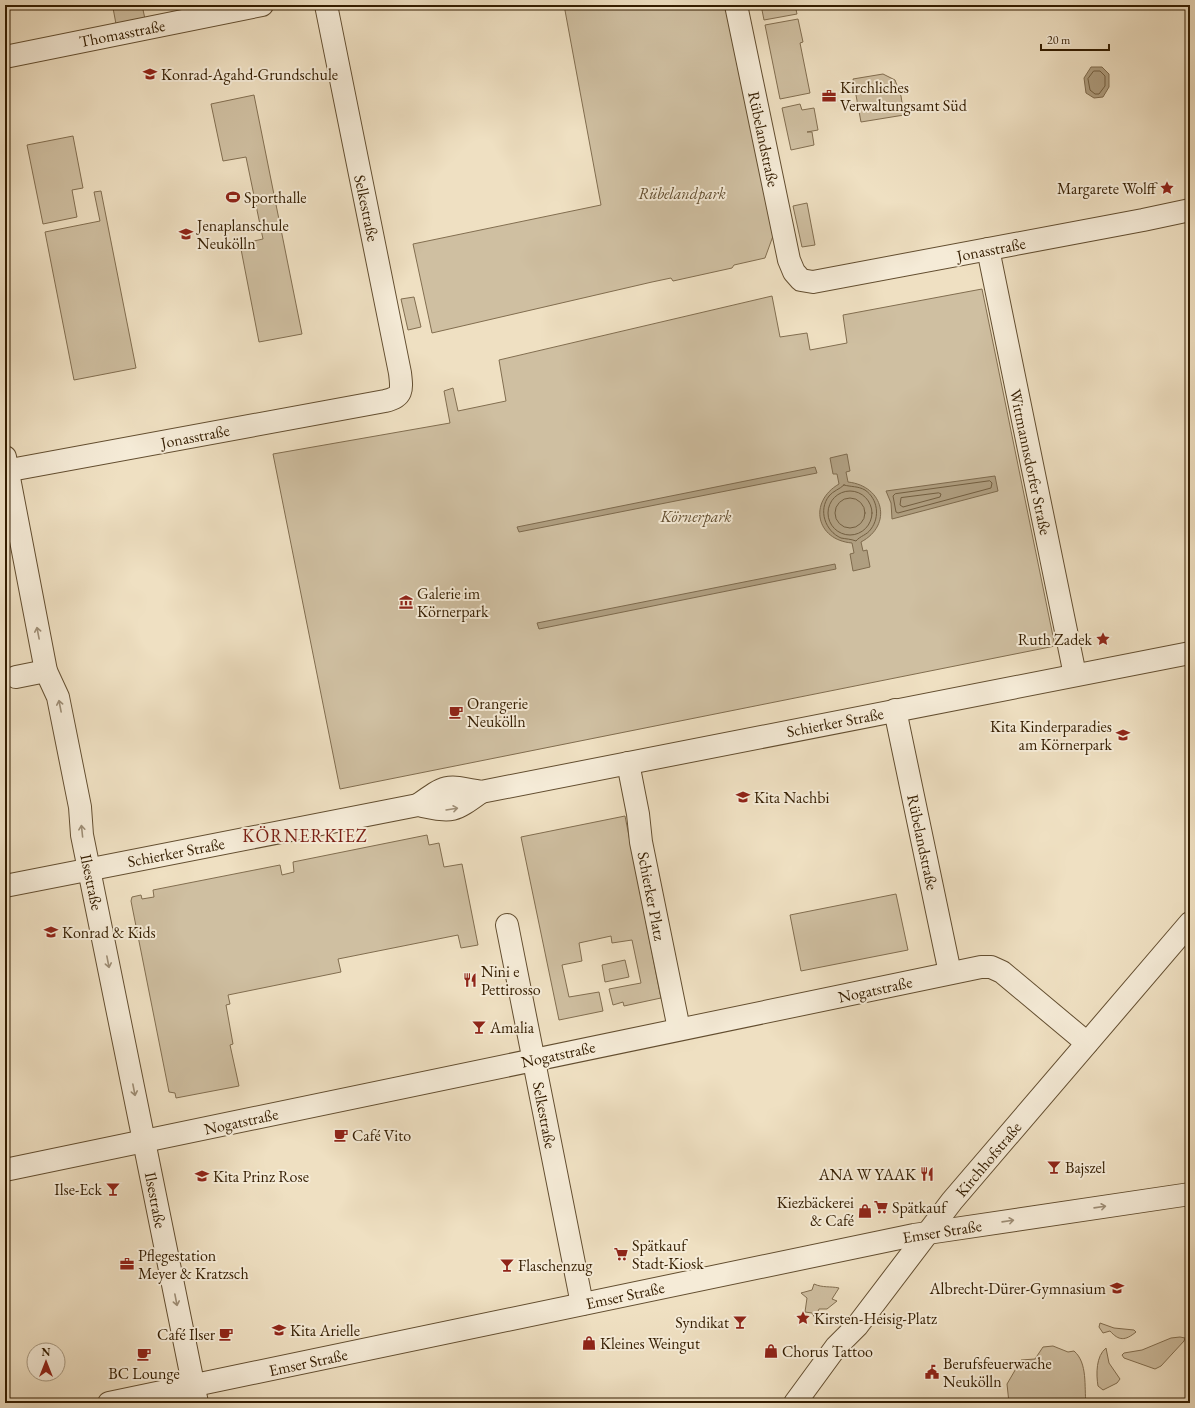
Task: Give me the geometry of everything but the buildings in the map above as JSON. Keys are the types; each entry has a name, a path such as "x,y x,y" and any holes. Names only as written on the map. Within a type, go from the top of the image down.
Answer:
{"street":[{"name":"Thomasstraße","path":"5,57 262,5"},
{"name":"Selkestraße","path":"326,5 402,385 401,392 395,398 384,401"},
{"name":"Rübelandstraße","path":"736,5 789,260 794,272"},
{"name":"Jonasstraße","path":"794,272 801,280 813,282 1136,222 1190,210"},
{"name":"Wittmannsdorfer Straße","path":"988,249 1075,676"},
{"name":"Jonasstraße","path":"6,466 384,401"},
{"name":"Ilsestraße","path":"6,466 46,671 58,697 80,807 82,835 195,1394"},
{"name":"Schierker Straße","path":"5,886 418,805 440,789 454,786 481,792 1190,653"},
{"path":"16,677 46,671"},
{"name":"Rübelandstraße","path":"895,710 950,973"},
{"name":"Schierker Platz","path":"628,763 638,814 641,842 679,1029"},
{"name":"Kirchhofstraße","path":"795,1403 836,1347 857,1326 952,1201 1190,923"},
{"name":"Selkestraße","path":"507,926 582,1304"},
{"name":"Nogatstraße","path":"5,1170 981,967 991,967 1002,972 1087,1043"},
{"name":"Emser Straße","path":"109,1403 195,1394 582,1304 928,1233 1190,1194"}],"green space":[{"path":"126,5 142,5 145,19 116,24 113,8"},
{"name":"Rübelandpark","path":"564,5 725,5 773,236 765,258 734,265 732,268 673,281 671,278 652,282 432,333 413,244 601,205"},
{"path":"761,5 795,5 797,14 764,20"},
{"path":"798,19 803,42 800,43 810,93 780,99 765,25"},
{"path":"883,74 895,80 901,96 904,115 861,122 853,79"},
{"path":"254,95 302,334 259,342 240,244 263,239 246,157 223,161 211,104"},
{"path":"800,104 802,110 814,108 818,130 807,132 812,132 814,145 791,150 782,108"},
{"path":"73,136 83,188 72,190 77,217 43,224 27,145"},
{"path":"101,191 136,368 74,380 45,232 100,221 94,192"},
{"path":"807,203 815,245 802,247 793,206"},
{"name":"Körnerpark","path":"982,289 1055,646 340,789 273,454 450,423 444,391 453,388 458,411 506,401 499,360 772,296 780,337 807,333 810,350 847,343 843,315"},
{"path":"414,297 421,327 408,330 401,299"},
{"path":"625,816 661,998 624,1006 623,1002 613,1005 609,989 641,983 632,940 612,943 611,936 579,943 582,961 562,965 569,997 599,992 603,1011 559,1020 521,837"},
{"path":"427,835 429,845 439,843 444,867 462,864 478,945 461,948 458,935 338,959 341,972 228,995 230,1004 226,1005 233,1044 230,1045 239,1086 176,1098 175,1093 169,1092 131,901 132,897 141,895 142,899 154,897 153,890 280,865 282,875 294,872 293,862"},
{"path":"896,894 908,950 801,971 790,915"},
{"path":"625,960 629,977 605,982 602,965"},
{"path":"814,1284 839,1288 832,1299 837,1301 827,1309 819,1309 815,1318 812,1313 805,1312 807,1298 801,1293 812,1290"},
{"path":"1100,1323 1114,1328 1134,1330 1136,1332 1129,1337 1122,1339 1116,1337 1110,1331 1103,1333 1099,1327"},
{"path":"1171,1338 1185,1338 1184,1341 1161,1366 1155,1369 1124,1358 1122,1355 1124,1353 1142,1350"},
{"path":"1053,1346 1068,1352 1074,1351 1082,1362 1086,1403 1009,1403 1007,1384 1021,1360 1035,1359 1043,1347"},
{"path":"1106,1348 1109,1363 1120,1379 1117,1383 1103,1390 1098,1386 1097,1371 1100,1356"}],"water":[{"path":"1091,67 1102,67 1109,74 1109,87 1103,97 1094,98 1086,93 1084,78"},
{"path":"847,454 850,471 846,472 848,482 860,485 870,491 876,498 880,507 878,526 871,535 861,542 863,551 867,550 870,567 853,571 850,554 854,553 852,543 840,540 830,535 824,528 820,519 820,510 823,500 829,492 839,484 837,474 833,474 830,458"},
{"path":"815,467 817,473 519,532 517,527"},
{"path":"995,476 998,491 892,519 891,503 886,491"},
{"path":"835,564 836,569 539,629 537,623"}],"place":[{"name":"Konrad-Agahd-Grundschule","path":"150,74"},
{"name":"Kirchliches Verwaltungsamt Süd","path":"829,96"},
{"name":"Margarete Wolff","path":"1167,188"},
{"name":"Sporthalle","path":"233,197"},
{"name":"Jenaplanschule Neukölln","path":"186,234"},
{"name":"Galerie im Körnerpark","path":"406,602"},
{"name":"Ruth Zadek","path":"1103,639"},
{"name":"Orangerie Neukölln","path":"456,712"},
{"name":"Kita Kinderparadies am Körnerpark","path":"1123,735"},
{"name":"Kita Nachbi","path":"743,797"},
{"name":"Konrad & Kids","path":"51,932"},
{"name":"Nini e Pettirosso","path":"470,980"},
{"name":"Amalia","path":"479,1027"},
{"name":"Café Vito","path":"341,1135"},
{"name":"Bajszel","path":"1054,1167"},
{"name":"ANA W YAAK","path":"927,1174"},
{"name":"Kita Prinz Rose","path":"202,1176"},
{"name":"Ilse-Eck","path":"113,1189"},
{"name":"Spätkauf","path":"881,1207"},
{"name":"Kiezbäckerei & Café","path":"865,1211"},
{"name":"Spätkauf Stadt-Kiosk","path":"621,1254"},
{"name":"Pflegestation Meyer & Kratzsch","path":"127,1264"},
{"name":"Flaschenzug","path":"507,1265"},
{"name":"Albrecht-Dürer-Gymnasium","path":"1117,1288"},
{"name":"Kirsten-Heisig-Platz","path":"803,1318"},
{"name":"Syndikat","path":"740,1322"},
{"name":"Kita Arielle","path":"279,1330"},
{"name":"Café Ilser","path":"226,1334"},
{"name":"Kleines Weingut","path":"589,1343"},
{"name":"Chorus Tattoo","path":"771,1351"},
{"name":"BC Lounge","path":"144,1354"},
{"name":"Berufsfeuerwache Neukölln","path":"932,1372"}],"district":[{"name":"KÖRNERKIEZ","path":"305,836"}]}
